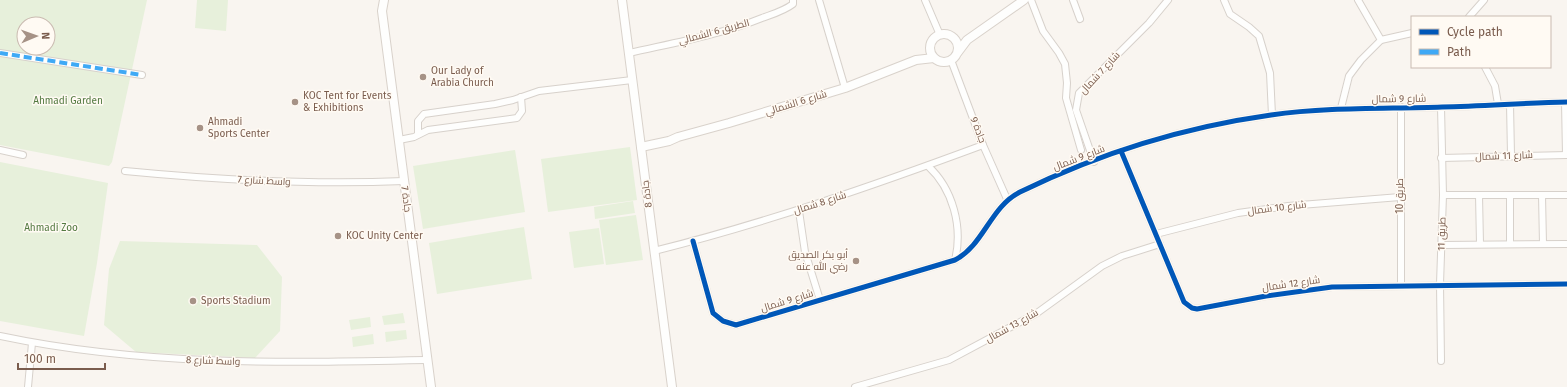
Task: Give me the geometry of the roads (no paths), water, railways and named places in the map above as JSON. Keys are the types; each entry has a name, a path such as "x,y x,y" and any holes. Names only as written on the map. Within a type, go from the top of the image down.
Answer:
{"main road":[{"name":"جادة 7","path":"377,0 382,11 431,387"},
{"name":"جادة 7","path":"382,11 384,0"},
{"name":"جادة 8","path":"622,0 672,387"},
{"path":"957,52 957,42 954,38 945,34 940,35 932,41 930,50 934,58 942,62 951,60 964,43 1024,0"},
{"path":"954,38 978,33"},
{"name":"شارع 6 الشمالي","path":"911,62 931,46"},
{"name":"شارع 6 الشمالي","path":"641,145 730,123 845,88 911,62 934,58"}],"street":[{"name":"الطريق 6 الشمالي","path":"629,53 704,36 750,23 786,9 793,4 793,0"},
{"path":"819,0 845,88"},
{"path":"925,0 940,35"},
{"path":"1031,0 1043,31 1060,53 1065,64 1067,83 1066,98 1080,150"},
{"path":"1073,0 1080,19"},
{"name":"شارع 7 شمال","path":"1094,162 1076,110 1079,92 1149,23 1168,0"},
{"path":"1224,0 1230,14 1249,26 1259,36 1270,73 1272,115"},
{"path":"1358,0 1381,40"},
{"path":"1470,16 1484,0"},
{"path":"1342,108 1349,76 1361,60 1381,40 1411,33"},
{"path":"0,53 142,75"},
{"name":"جادة 9","path":"951,60 983,145 1007,199"},
{"path":"1486,68 1495,86 1498,104"},
{"path":"418,134 418,121 424,114 485,106 539,91 632,80"},
{"path":"399,140 431,129 517,118 522,111 521,97"},
{"name":"شارع 9 شمال","path":"693,241 713,313 723,321 736,325 955,260 969,250 1007,199 1049,179 1121,151 1186,131 1272,115 1342,108 1441,107 1566,102"},
{"name":"شارع 11 شمال","path":"1441,158 1511,155 1567,155 1566,102"},
{"path":"1510,104 1511,155"},
{"name":"طريق 11","path":"1441,107 1443,195 1440,284 1441,361"},
{"name":"طريق 10","path":"1401,108 1401,285"},
{"name":"شارع 8 شمال","path":"654,251 799,210 865,189 983,145"},
{"path":"0,150 23,155"},
{"name":"شارع 12 شمال","path":"1121,151 1184,302 1192,308 1197,309 1266,296 1332,287 1440,284 1567,284"},
{"path":"928,166 938,175 951,199 959,243 955,260"},
{"name":"واسط شارع 7","path":"125,170 200,178 275,182 343,184 404,181"},
{"path":"1443,195 1567,195"},
{"path":"1480,195 1480,244"},
{"path":"1510,195 1510,244"},
{"path":"1542,195 1543,244"},
{"name":"شارع 10 شمال","path":"1156,234 1238,213 1288,206 1400,197"},
{"path":"799,210 805,252 820,300"},
{"name":"شارع 13 شمال","path":"855,387 949,360 1037,313 1102,266 1122,256 1160,244"},
{"path":"1442,245 1567,244"},
{"name":"واسط شارع 8","path":"0,336 32,343 130,355 207,362 297,363 427,360"},
{"path":"28,387 32,343"}],"place":[{"name":"Our Lady of Arabia Church","path":"423,77"},
{"name":"KOC Tent for Events & Exhibitions","path":"295,102"},
{"name":"Ahmadi Sports Center","path":"200,128"},
{"name":"KOC Unity Center","path":"338,236"},
{"name":"أبو بكر الصديق رضي الله عنه","path":"856,261"},
{"name":"Sports Stadium","path":"193,301"}],"park label":[{"name":"Ahmadi Garden","path":"68,101"},
{"name":"Ahmadi Zoo","path":"51,228"}]}
